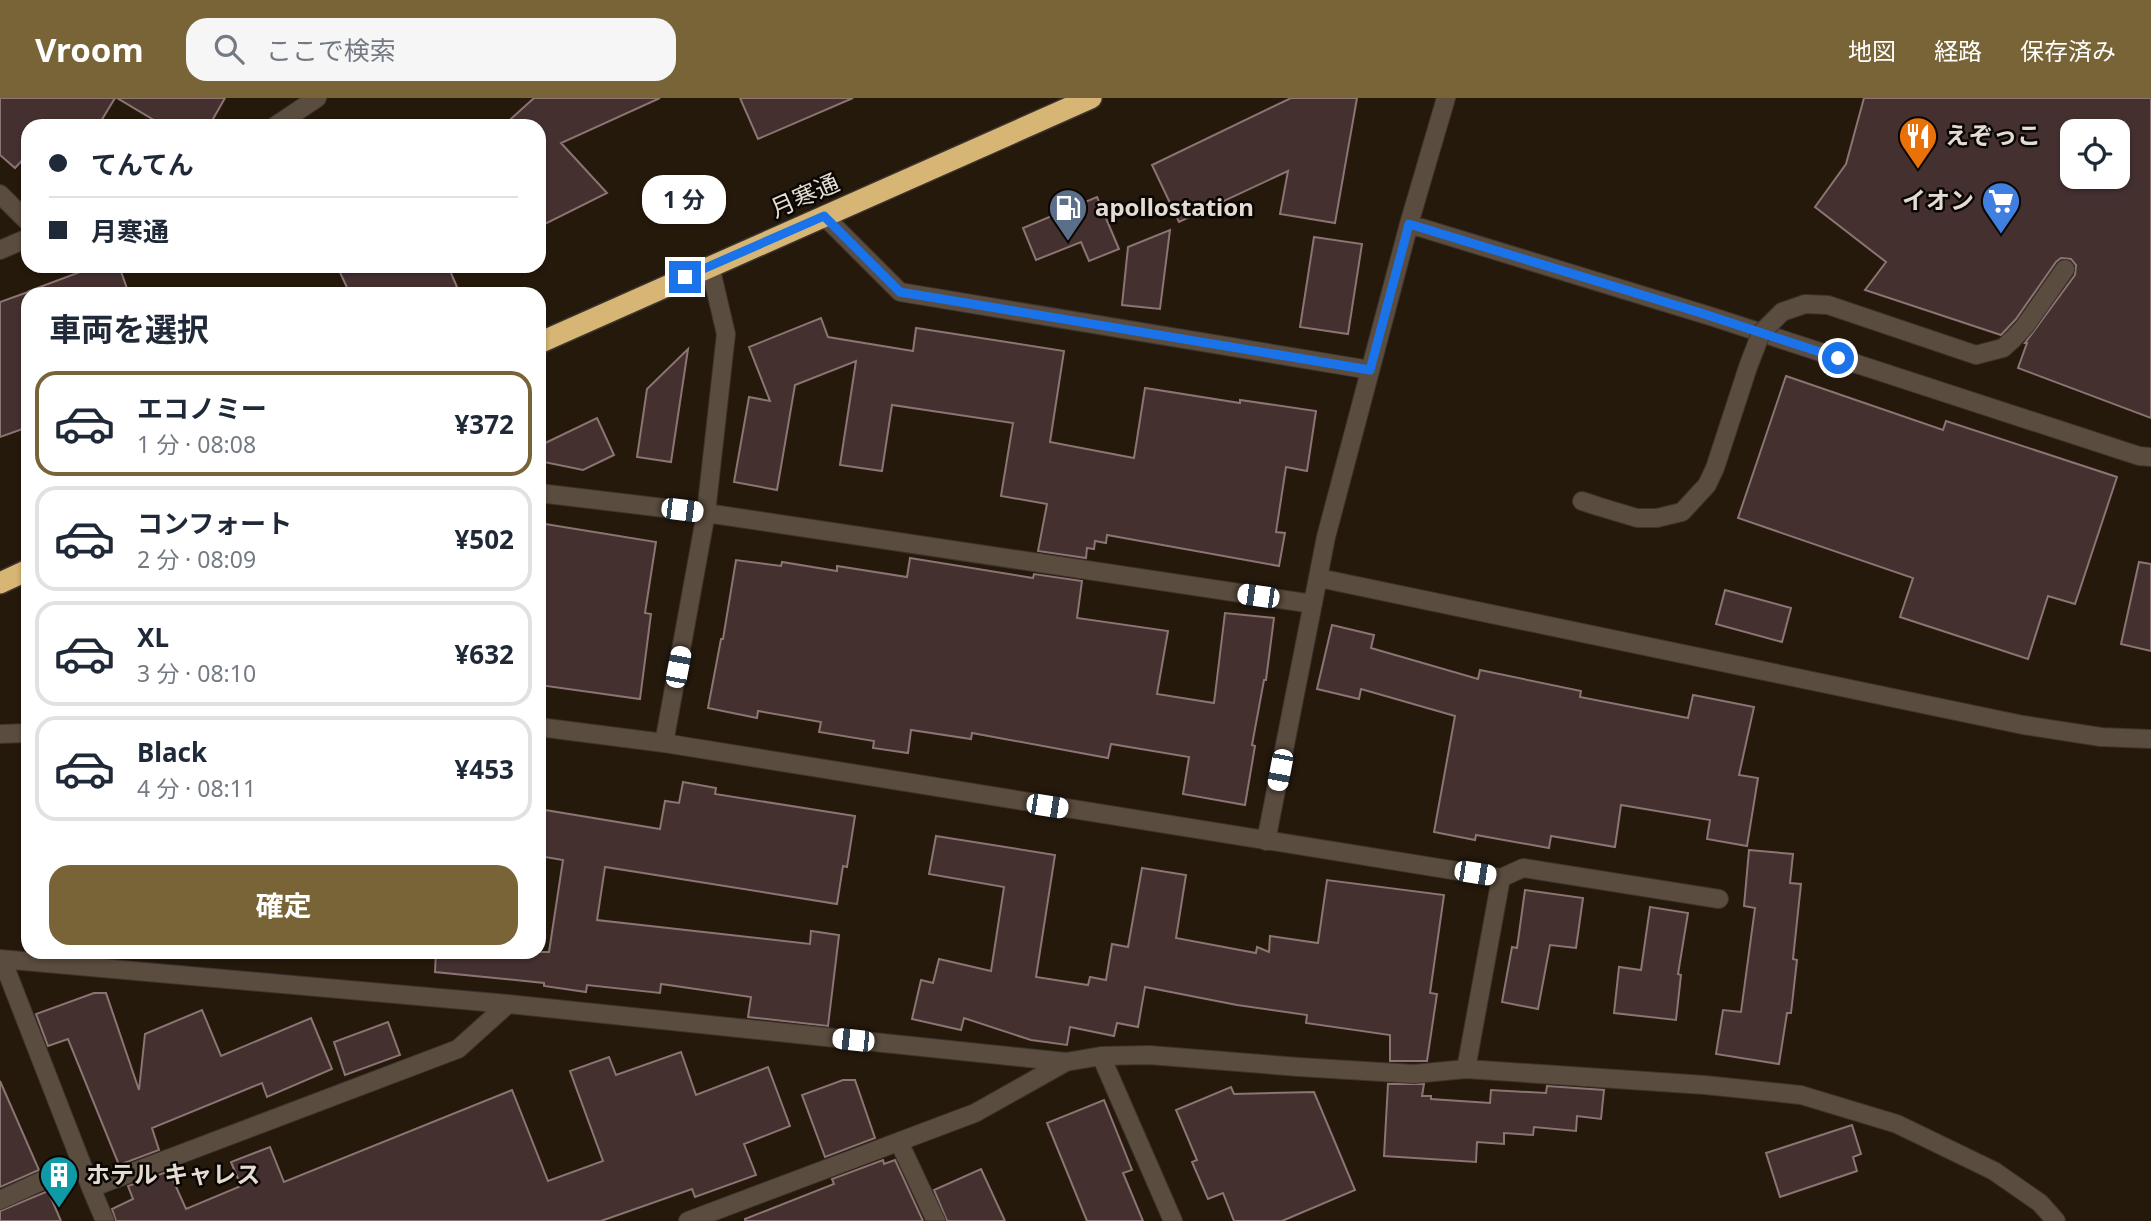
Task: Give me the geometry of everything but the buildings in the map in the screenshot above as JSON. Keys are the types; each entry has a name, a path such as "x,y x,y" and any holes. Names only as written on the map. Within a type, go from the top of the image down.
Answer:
{"highway":[{"name":"月寒通","path":"546,340 1091,98"},
{"path":"0,583 21,573"}],"street":[{"path":"1266,841 1326,537 1409,224 1446,98"},
{"path":"285,119 312,99"},
{"path":"0,194 21,215"},
{"path":"824,216 900,292 1370,370"},
{"path":"1409,224 1713,317 2139,456 2151,457"},
{"path":"0,250 21,241"},
{"path":"664,743 706,513 726,334 710,266"},
{"path":"1589,504 1637,518 1657,518 1682,512 1707,485 1761,332 1782,312 1805,304 1828,305 1976,355 2003,348 2013,339 2065,269"},
{"path":"546,494 706,513 1313,604"},
{"path":"1319,579 2023,725 2101,737 2151,739"},
{"path":"546,728 664,743 1501,878 1523,867 1719,899"},
{"path":"0,734 21,733"},
{"path":"1465,1069 1501,878"},
{"path":"105,1221 1,959 508,1004 1066,1062 1101,1056 1149,1055 1414,1073 1465,1069 1705,1085 1801,1095 1897,1124 1994,1171 2040,1203 2056,1221"},
{"path":"91,1188 458,1049 508,1004"},
{"path":"1101,1056 1173,1221"},
{"path":"688,1221 975,1114 1066,1062"},
{"path":"899,1142 936,1221"},
{"path":"0,1200 81,1163"}],"place":[{"name":"えぞっこ","path":"1918,170"},
{"name":"イオン","path":"2001,235"},
{"name":"apollostation","path":"1068,242"},
{"name":"ホテル キャレス","path":"59,1209"}],"route":[{"path":"685,277 824,216 900,292 1370,370 1409,224 1698,312 1838,358"}]}
